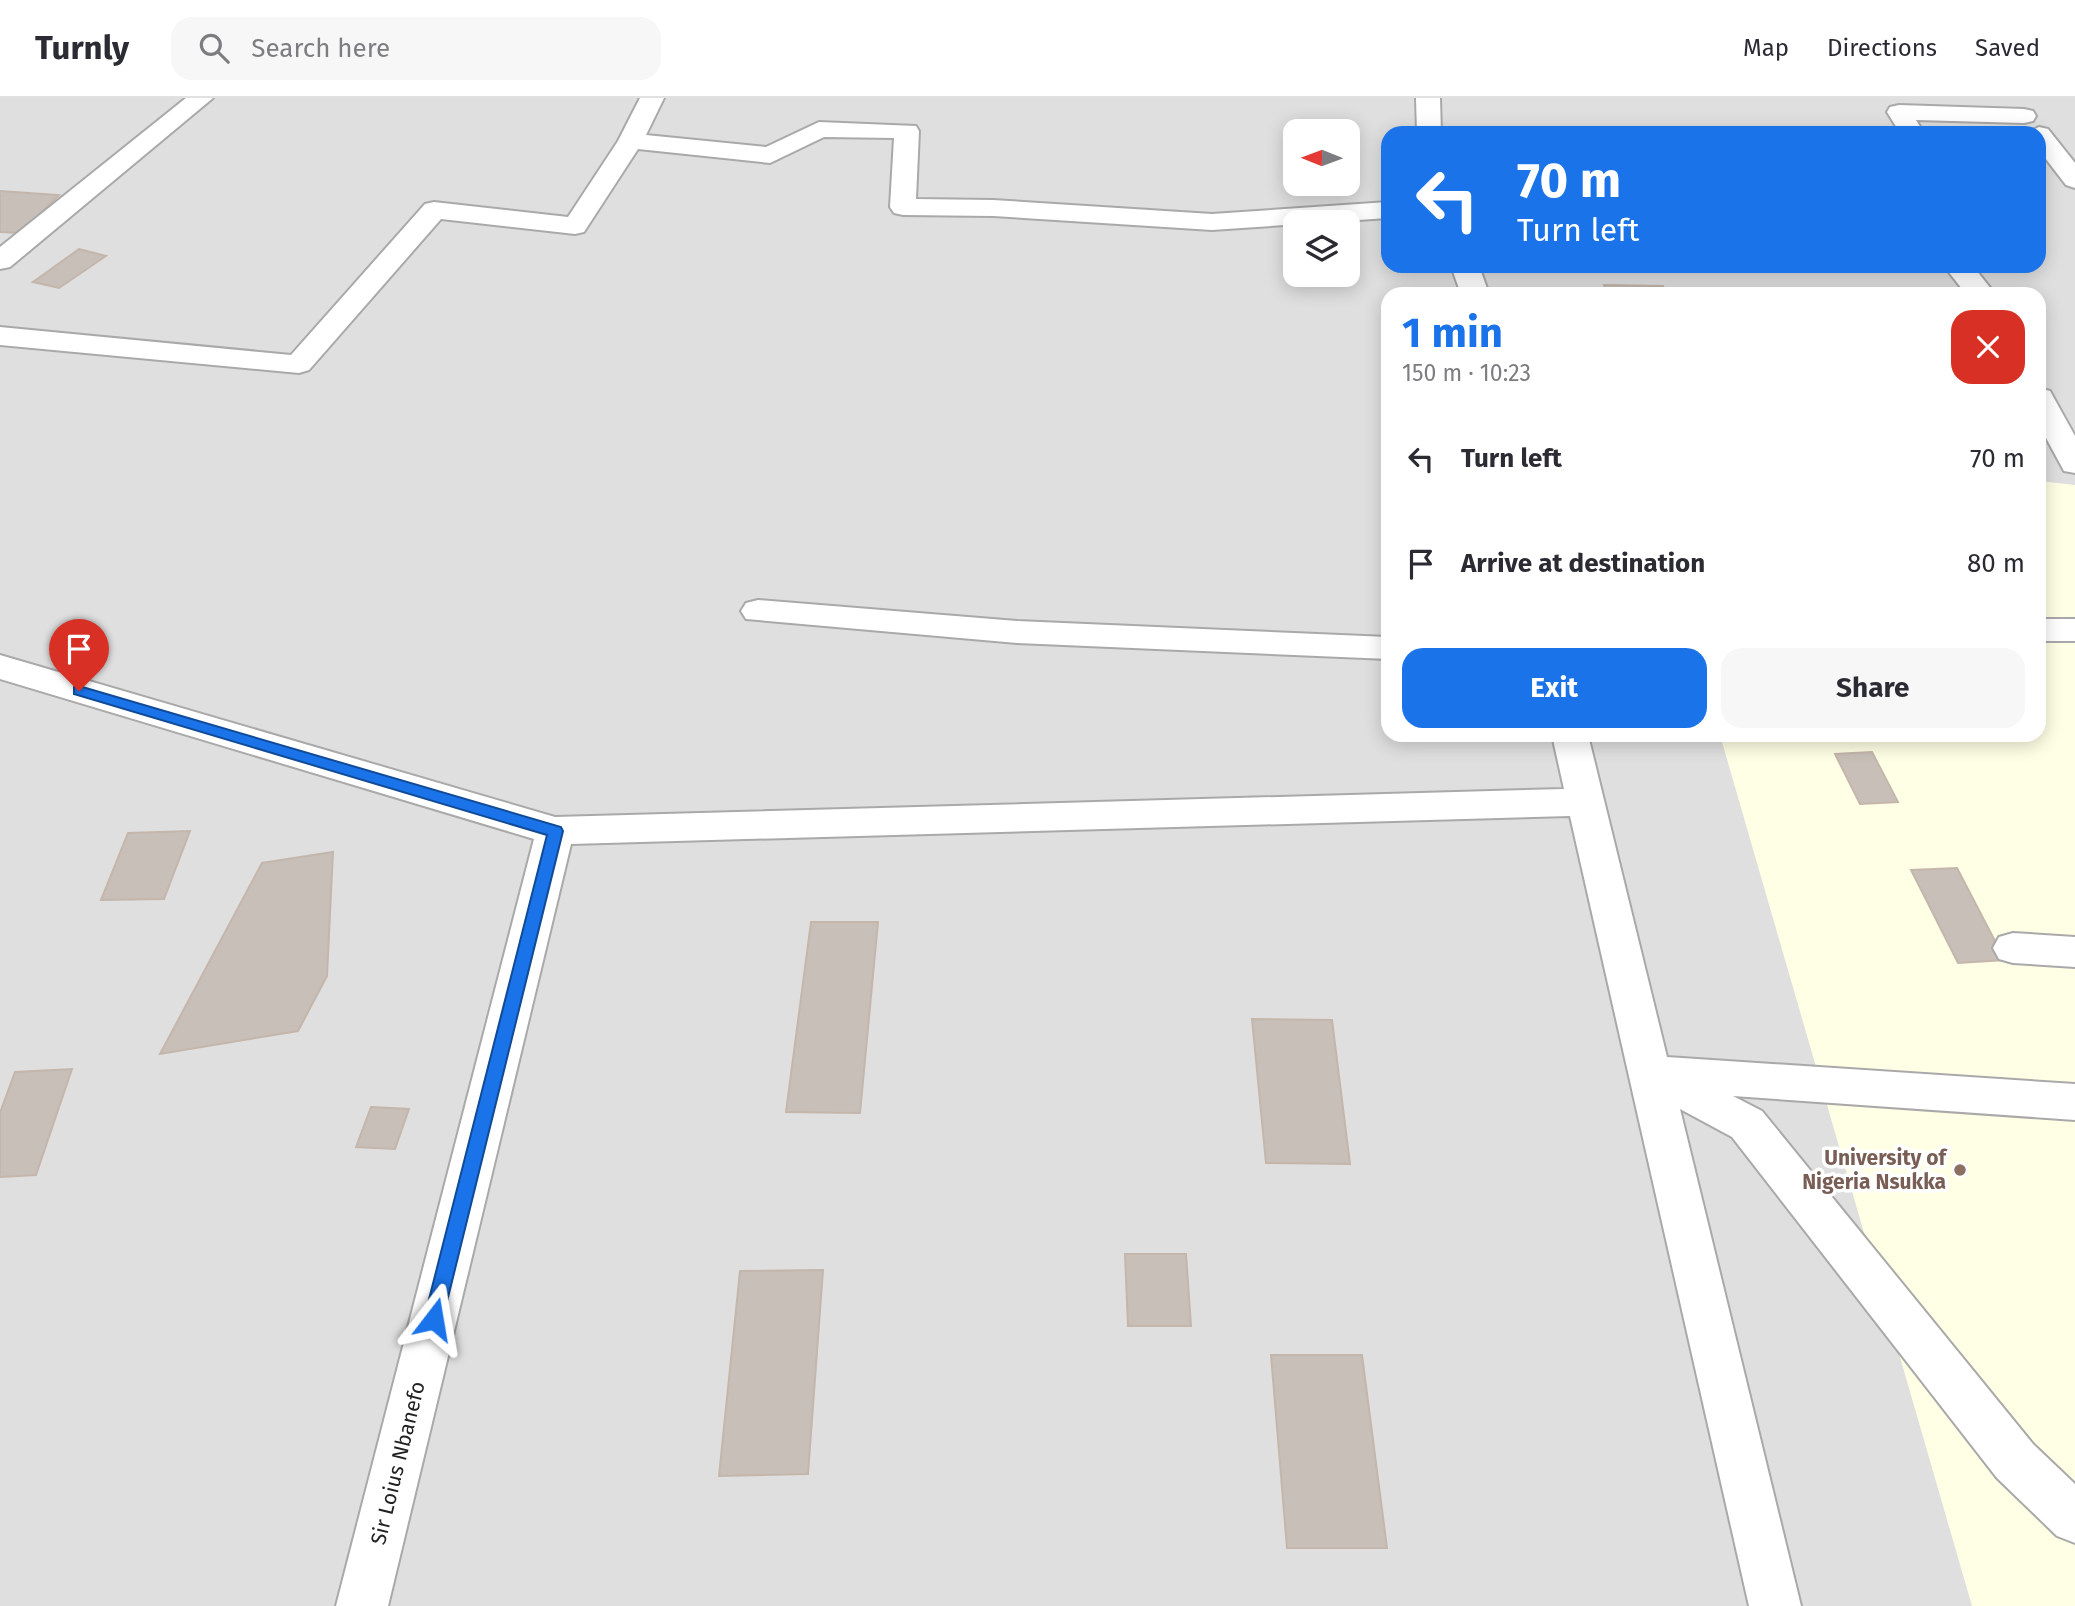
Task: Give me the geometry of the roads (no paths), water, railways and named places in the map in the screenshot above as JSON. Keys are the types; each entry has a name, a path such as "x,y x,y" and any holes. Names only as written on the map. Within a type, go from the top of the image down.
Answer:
{"street":[{"path":"0,261 201,98"},
{"path":"0,336 148,352 299,364 433,210 575,226 631,141 652,98"},
{"path":"1428,98 1429,126"},
{"path":"1908,126 1899,112 2028,120"},
{"path":"631,141 769,155 819,130 907,131 902,207 993,208 1112,218 1212,222 1381,210"},
{"path":"2046,143 2075,180"},
{"path":"1964,273 1975,287"},
{"path":"2046,410 2075,464"},
{"path":"758,611 1017,632 1381,648"},
{"path":"2046,630 2075,630"},
{"path":"0,667 555,831 1586,802"},
{"path":"1572,742 1775,1606"},
{"name":"Sir Loius Nbanefo","path":"362,1606 555,831"},
{"path":"2013,948 2075,952"},
{"path":"1649,1073 2075,1102"},
{"path":"1649,1073 1747,1124 2015,1461 2075,1518"}],"place":[{"name":"University of Nigeria Nsukka","path":"1960,1170"}]}
